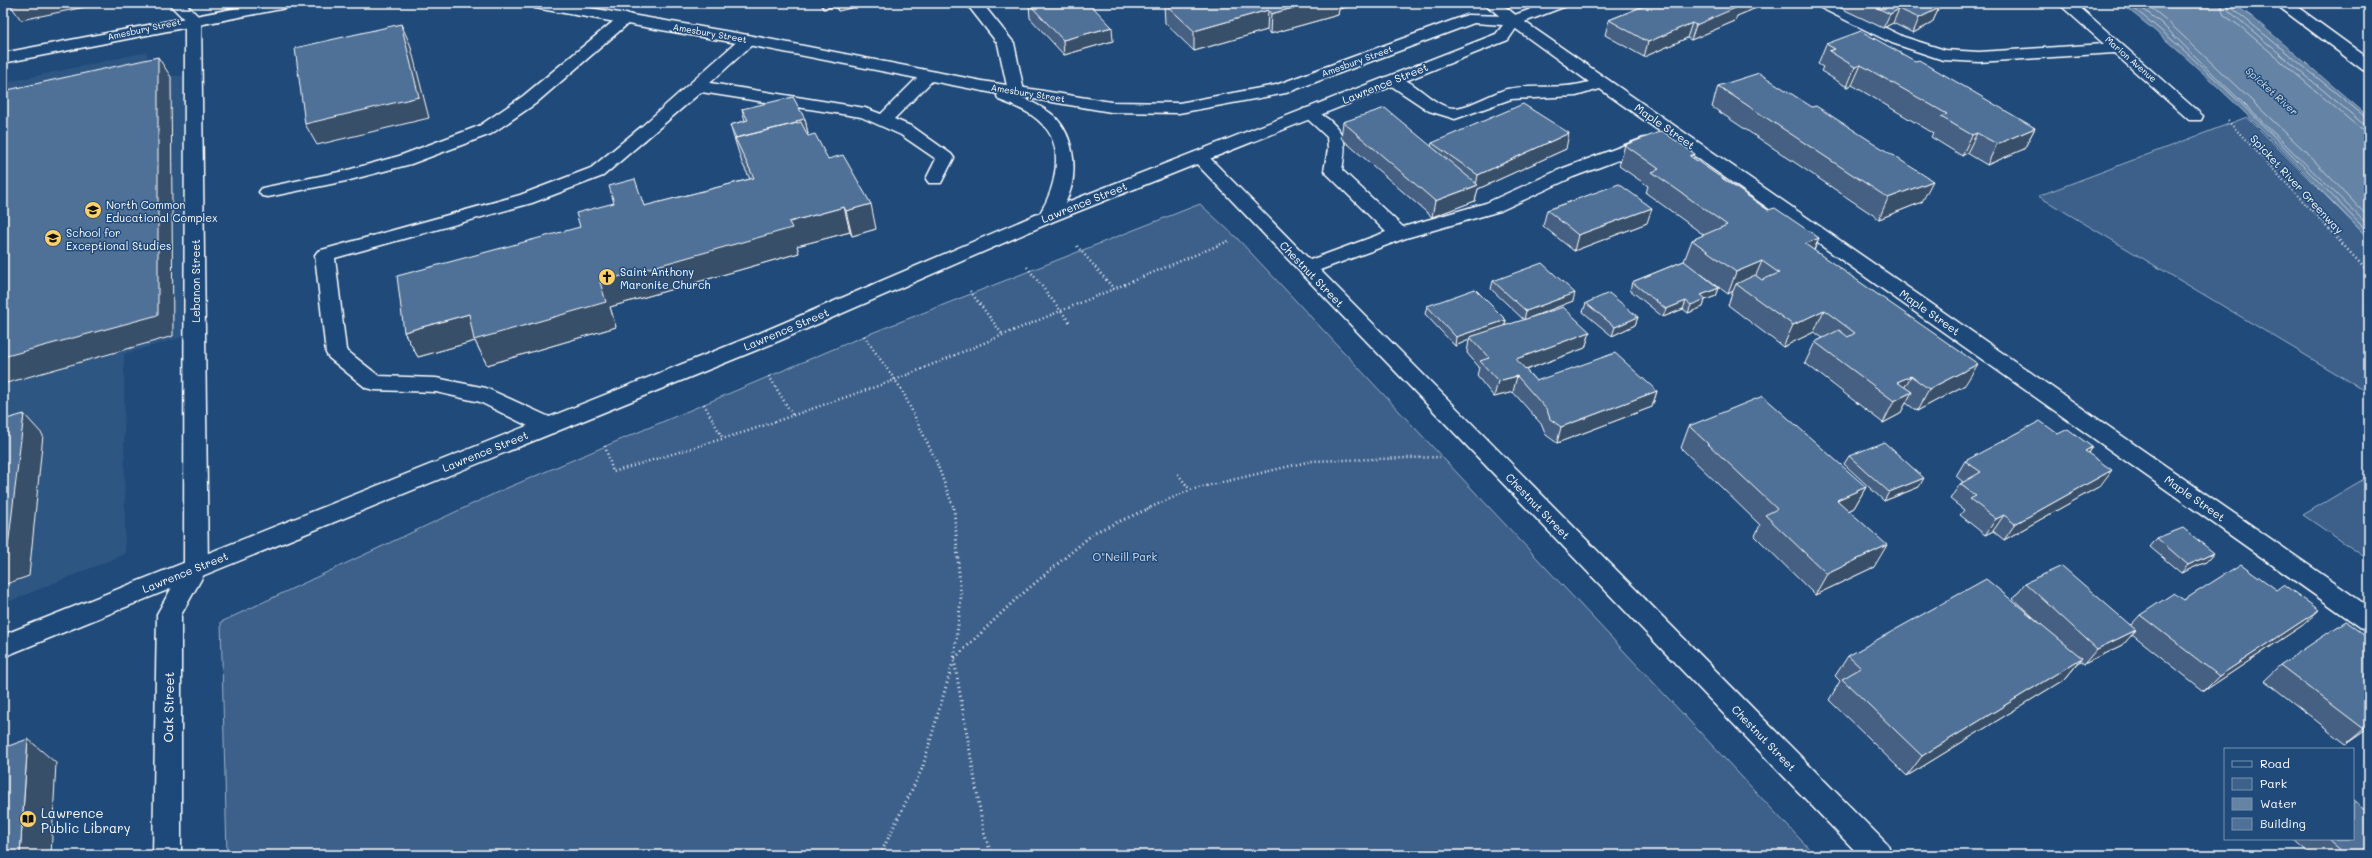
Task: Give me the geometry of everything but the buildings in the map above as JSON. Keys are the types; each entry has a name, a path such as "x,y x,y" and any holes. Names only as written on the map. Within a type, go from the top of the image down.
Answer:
{"street":[{"path":"176,3 193,19"},
{"name":"Amesbury Street","path":"3,58 193,19 286,3"},
{"name":"Amesbury Street","path":"535,3 748,40 982,86 1111,107 1179,108 1280,89 1472,18 1514,21"},
{"path":"974,3 1006,43 1016,91"},
{"name":"Maple Street","path":"1492,3 1514,21 1602,83 2369,620"},
{"path":"1514,21 1561,3"},
{"path":"1822,3 1898,40 1943,55 1979,57 2117,48"},
{"name":"Marion Avenue","path":"2066,3 2195,116"},
{"path":"2282,3 2369,67"},
{"path":"268,192 346,176 405,160 485,130 529,100 626,18"},
{"name":"Lebanon Street","path":"193,19 196,567"},
{"name":"Lawrence Street","path":"3,646 767,338 1047,217 1502,37 1514,21"},
{"path":"548,426 486,396 436,385 374,383 336,353 325,255 526,199 597,172 648,132 748,40"},
{"path":"883,121 929,75"},
{"path":"1393,80 1435,107 1455,114 1509,94 1576,91 1602,83"},
{"path":"697,86 866,113 907,131 945,158 935,179"},
{"path":"982,86 1025,105 1051,123 1063,147 1065,173 1060,196 1047,217"},
{"path":"1309,113 1335,134 1338,141 1333,172 1399,234"},
{"path":"1306,268 1399,234 1493,207 1567,173 1674,133"},
{"name":"Chestnut Street","path":"1199,157 1878,855"},
{"name":"Oak Street","path":"167,855 169,614 196,567"}],"path":[{"name":"Spicket River Greenway","path":"2227,120 2369,273"},
{"path":"605,446 613,472 793,416 895,380 1237,238"},
{"path":"1077,246 1114,289"},
{"path":"1026,267 1071,324"},
{"path":"970,291 1003,335"},
{"path":"864,336 902,390 936,461 954,505 961,599 954,659 922,769 880,855"},
{"path":"769,376 793,416"},
{"path":"704,404 723,439"},
{"path":"954,659 1014,601 1095,532 1190,490 1311,461 1443,457"},
{"path":"1178,474 1190,490"},
{"path":"954,659 984,833 992,855"}],"shaded area":[{"name":"North Common Educational Complex","path":"147,52 149,76 183,76 183,337 124,354 125,554 3,604 3,83"}],"green space":[{"path":"2247,117 2369,239 2369,393 2038,196"},
{"name":"O\"Neill Park","path":"1200,204 1237,238 1815,855 227,855 221,622 500,491 864,336"},
{"path":"2369,476 2369,560 2303,515"}],"water":[{"name":"Spicket River","path":"2120,3 2232,3 2251,16 2369,117 2369,239 2249,116 2185,57"}],"place":[{"name":"North Common Educational Complex","path":"93,210"},
{"name":"School for Exceptional Studies","path":"53,238"},
{"name":"Saint Anthony Maronite Church","path":"607,277"},
{"name":"Lawrence Public Library","path":"28,819"}]}
